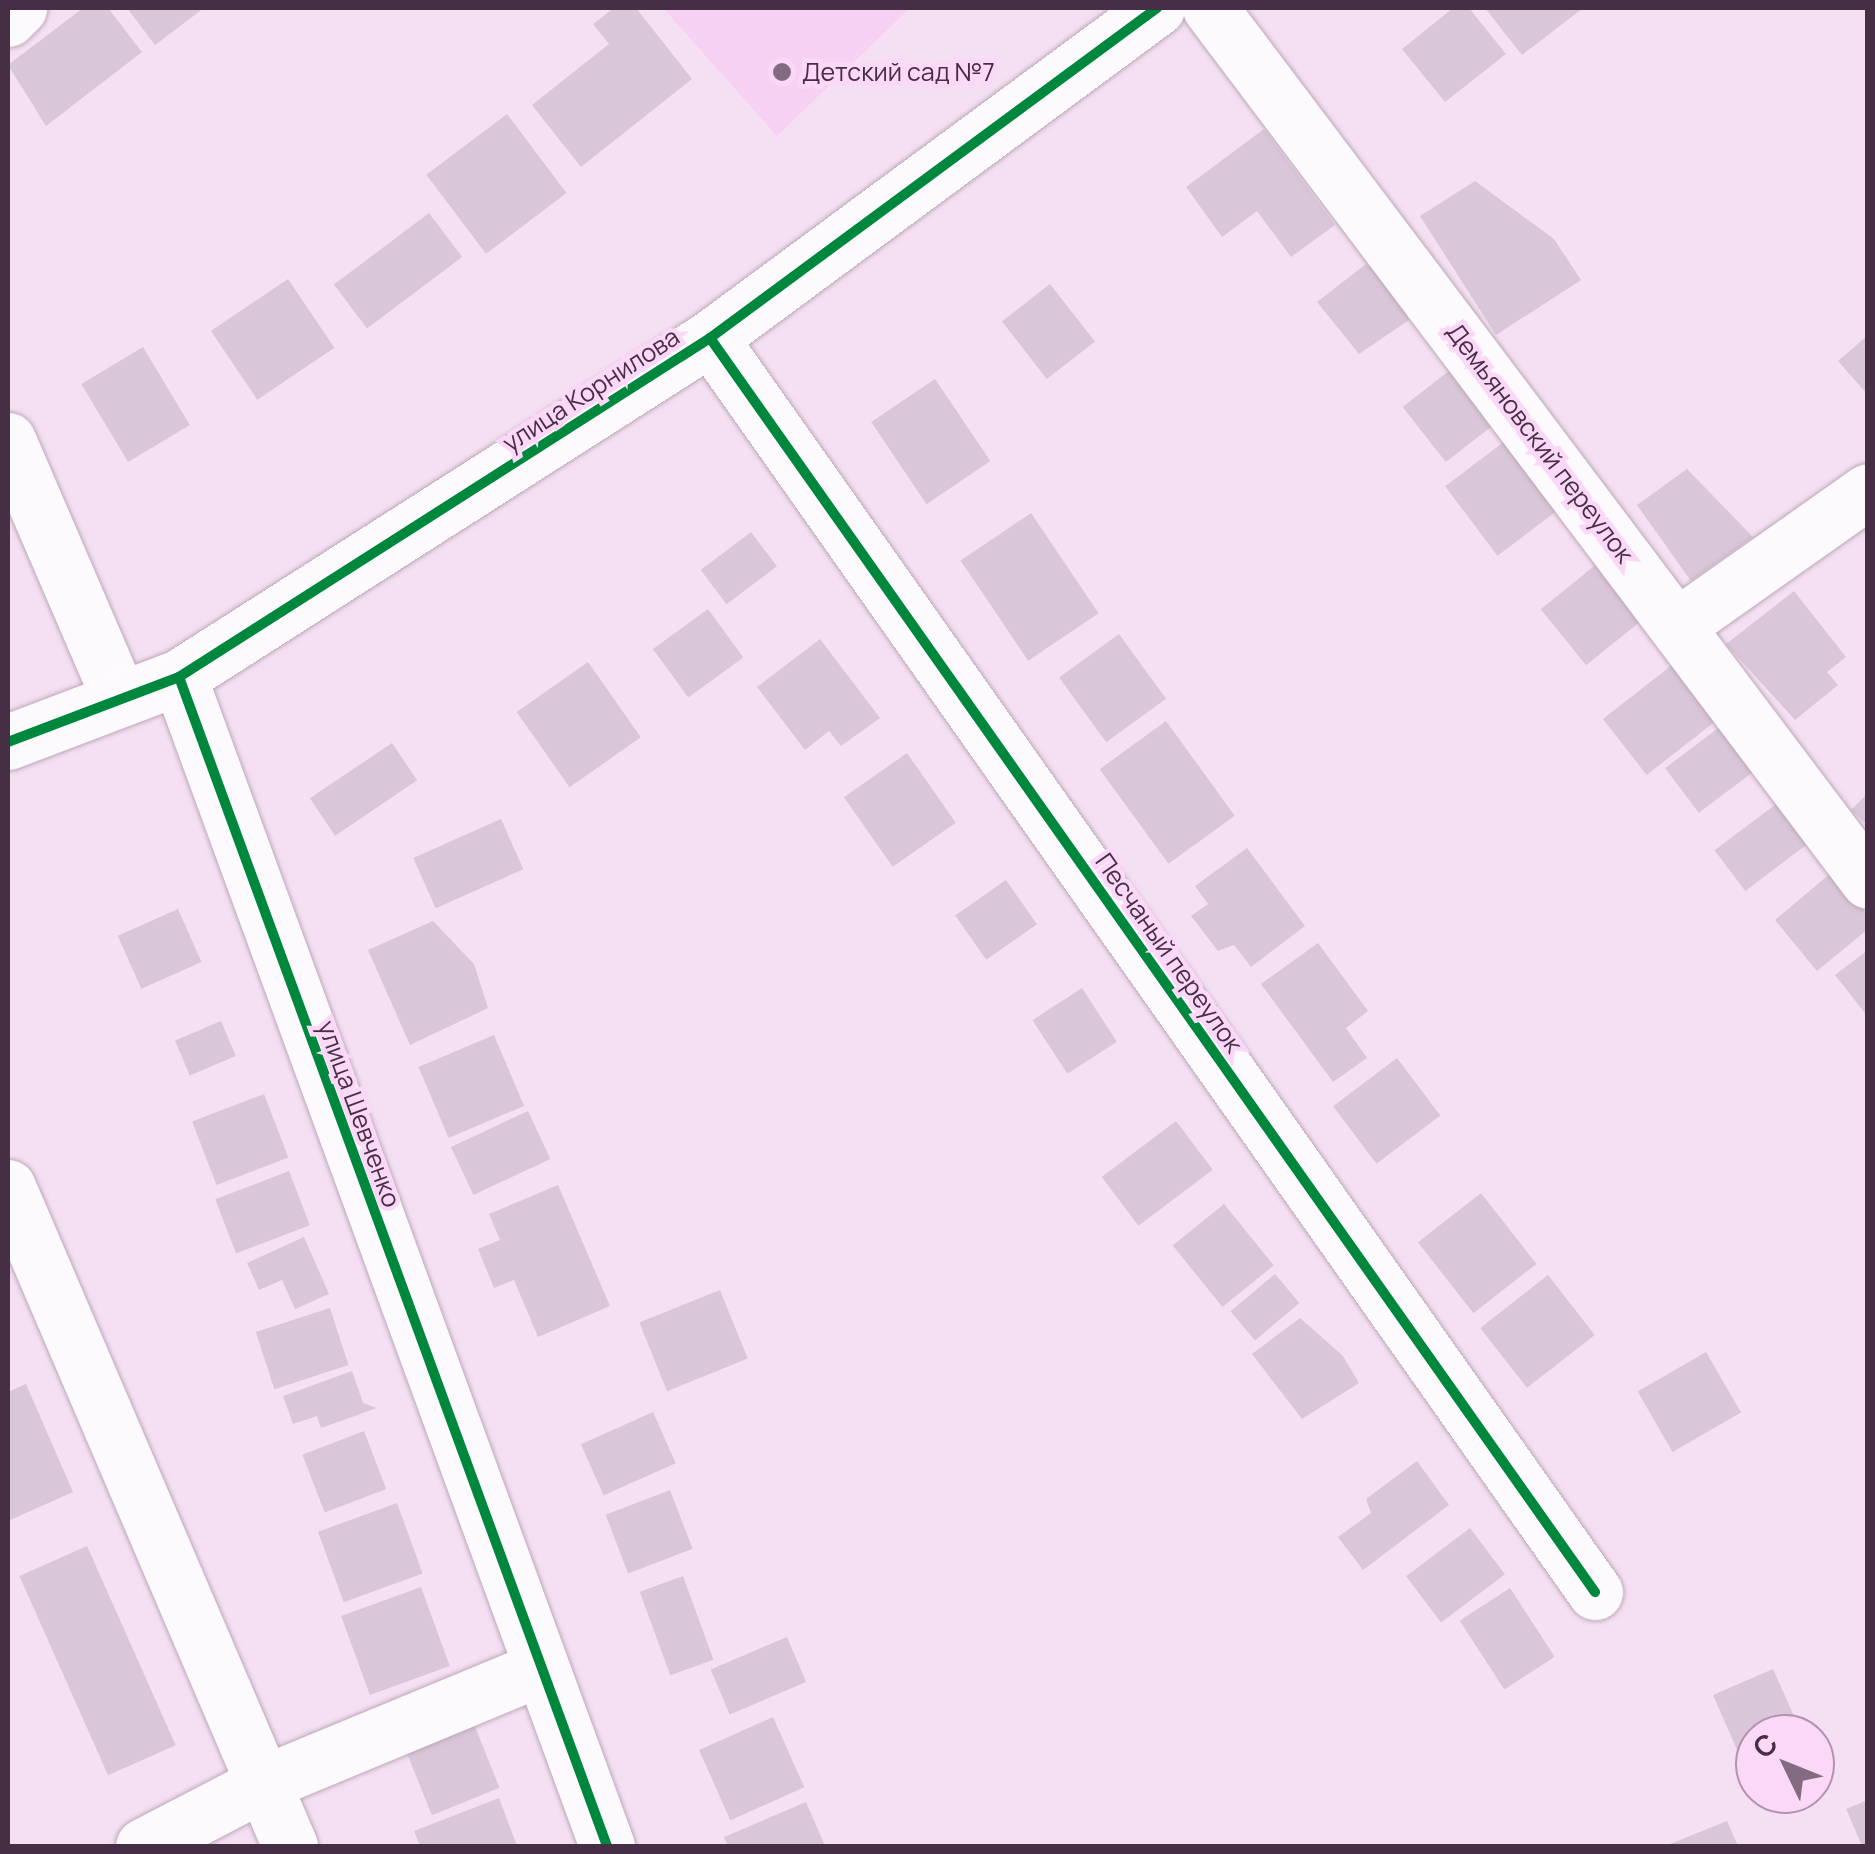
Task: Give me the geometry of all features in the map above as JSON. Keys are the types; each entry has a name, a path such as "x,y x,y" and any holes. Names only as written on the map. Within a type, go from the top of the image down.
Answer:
{"street":[{"path":"8,19 19,8"},
{"name":"улица Корнилова","path":"8,742 179,676 710,338 1157,8"},
{"name":"Демьяновский переулок","path":"1210,8 1868,880"},
{"name":"Песчаный переулок","path":"710,338 1595,1592"},
{"path":"8,440 119,698"},
{"path":"1678,625 1868,491"},
{"name":"улица Шевченко","path":"179,676 538,1669 607,1846"},
{"path":"8,1187 266,1782 290,1846"},
{"path":"143,1846 266,1782 538,1669"}],"shaded area":[{"name":"Детский сад №7","path":"663,8 910,8 777,136"}],"building":[{"path":"83,8 108,8 142,52 46,126 8,65"},
{"path":"127,8 204,8 155,45"},
{"path":"614,8 636,8 692,79 581,167 532,105 609,44 593,24"},
{"path":"1453,8 1469,8 1506,54 1445,102 1402,49"},
{"path":"1485,8 1583,8 1522,55"},
{"path":"507,114 567,193 486,254 426,175"},
{"path":"1264,129 1335,225 1291,257 1257,211 1222,237 1186,187"},
{"path":"1475,181 1554,239 1581,280 1496,335 1420,216"},
{"path":"429,213 462,257 367,329 334,285"},
{"path":"1366,264 1400,290 1409,320 1359,354 1317,302"},
{"path":"288,279 334,348 257,400 211,331"},
{"path":"1050,284 1095,342 1047,379 1002,322"},
{"path":"1868,335 1868,395 1838,361"},
{"path":"143,347 190,425 128,462 81,384"},
{"path":"1450,370 1493,425 1446,462 1403,407"},
{"path":"935,379 990,461 927,504 871,422"},
{"path":"1509,438 1561,507 1497,556 1445,486"},
{"path":"1687,469 1753,537 1691,581 1637,505"},
{"path":"1031,513 1099,613 1028,661 961,561"},
{"path":"751,532 777,566 727,604 701,570"},
{"path":"1603,559 1648,615 1586,665 1541,609"},
{"path":"1794,591 1846,657 1827,672 1838,685 1795,720 1726,644"},
{"path":"708,609 743,658 688,698 653,649"},
{"path":"1119,634 1166,699 1106,742 1059,677"},
{"path":"820,639 880,718 841,746 829,731 805,750 757,687"},
{"path":"1681,658 1725,714 1647,775 1603,719"},
{"path":"588,662 641,737 570,787 517,712"},
{"path":"1729,720 1763,765 1699,813 1665,768"},
{"path":"1166,721 1235,816 1168,864 1100,769"},
{"path":"392,743 417,780 335,836 310,798"},
{"path":"907,753 956,823 893,867 844,797"},
{"path":"1868,793 1868,826 1851,810"},
{"path":"1780,801 1811,842 1745,891 1715,850"},
{"path":"501,819 523,869 436,908 413,858"},
{"path":"1247,848 1305,926 1251,967 1234,945 1218,951 1191,916 1208,904 1195,886"},
{"path":"1832,872 1868,915 1868,929 1817,971 1775,920"},
{"path":"1006,880 1037,924 986,960 955,916"},
{"path":"178,909 202,962 141,989 118,936"},
{"path":"433,921 474,964 488,1008 410,1045 368,950"},
{"path":"1318,943 1368,1011 1346,1028 1367,1058 1333,1082 1261,984"},
{"path":"1868,950 1868,1017 1835,975"},
{"path":"1082,988 1117,1042 1067,1074 1033,1020"},
{"path":"221,1021 236,1056 190,1076 175,1041"},
{"path":"494,1035 524,1106 449,1138 419,1067"},
{"path":"1397,1058 1440,1116 1376,1164 1333,1106"},
{"path":"264,1094 288,1157 216,1185 192,1122"},
{"path":"528,1111 550,1159 473,1195 451,1147"},
{"path":"1176,1121 1213,1170 1138,1226 1102,1177"},
{"path":"289,1171 310,1225 236,1253 215,1199"},
{"path":"558,1185 610,1306 538,1337 514,1280 494,1288 478,1249 500,1240 489,1214"},
{"path":"1481,1193 1536,1264 1473,1313 1418,1242"},
{"path":"1224,1204 1274,1265 1222,1307 1173,1246"},
{"path":"304,1237 329,1294 295,1309 282,1280 259,1290 247,1263"},
{"path":"1275,1274 1299,1303 1255,1340 1231,1311"},
{"path":"1548,1275 1595,1335 1527,1388 1480,1328"},
{"path":"720,1290 748,1359 667,1391 639,1323"},
{"path":"330,1308 349,1365 274,1389 256,1332"},
{"path":"1300,1318 1343,1356 1359,1383 1302,1419 1252,1354"},
{"path":"1706,1352 1741,1413 1673,1452 1638,1392"},
{"path":"352,1371 363,1403 377,1408 321,1428 317,1416 293,1424 283,1396"},
{"path":"26,1384 73,1492 8,1521 8,1392"},
{"path":"653,1412 676,1463 604,1495 581,1444"},
{"path":"364,1431 386,1489 325,1513 302,1455"},
{"path":"1417,1461 1449,1505 1363,1570 1338,1537 1371,1513 1366,1499"},
{"path":"670,1490 693,1549 628,1574 606,1515"},
{"path":"397,1503 423,1573 344,1602 318,1532"},
{"path":"1470,1528 1505,1574 1441,1622 1406,1576"},
{"path":"87,1546 176,1745 108,1775 19,1576"},
{"path":"683,1576 713,1660 670,1675 640,1592"},
{"path":"421,1587 450,1666 370,1695 341,1616"},
{"path":"1510,1588 1555,1657 1504,1689 1460,1621"},
{"path":"787,1637 806,1682 730,1715 711,1669"},
{"path":"1773,1669 1793,1714 1735,1714 1735,1745 1713,1695"},
{"path":"773,1717 804,1787 730,1820 699,1750"},
{"path":"473,1722 500,1788 432,1815 405,1749"},
{"path":"499,1798 517,1846 420,1846 414,1831"},
{"path":"1868,1800 1868,1846 1862,1846 1846,1809"},
{"path":"806,1802 825,1846 728,1846 724,1837"},
{"path":"1727,1821 1738,1846 1665,1846"}],"cycle path":[{"path":"8,742 179,677 710,338 1157,8"},
{"path":"710,338 1595,1592"},
{"path":"179,677 607,1846"}],"place":[{"name":"Детский сад №7","path":"782,72"}]}
